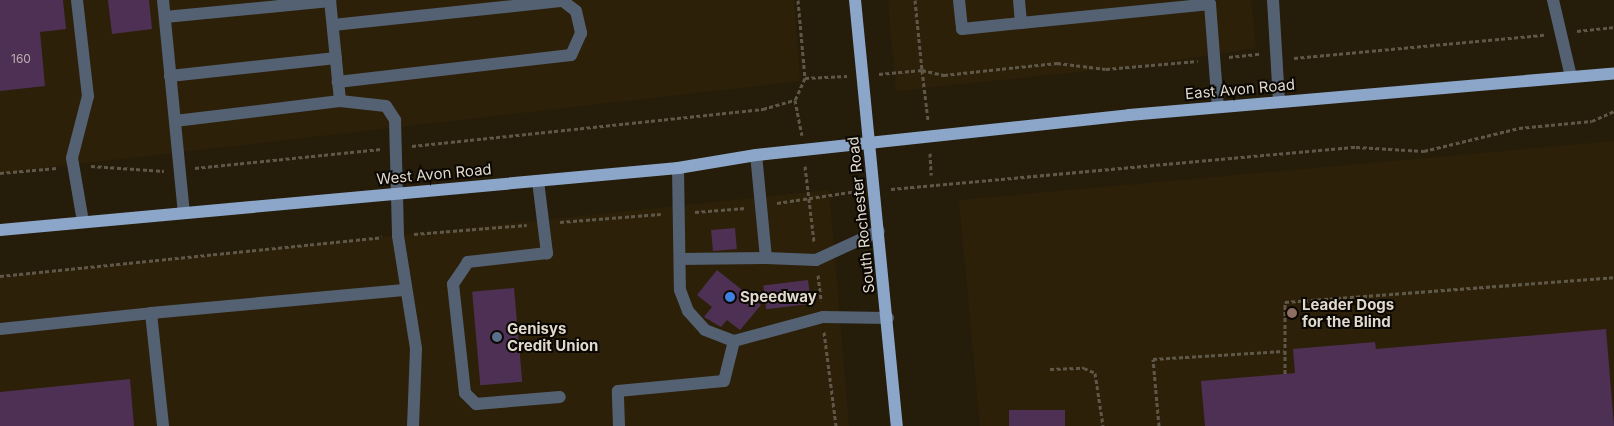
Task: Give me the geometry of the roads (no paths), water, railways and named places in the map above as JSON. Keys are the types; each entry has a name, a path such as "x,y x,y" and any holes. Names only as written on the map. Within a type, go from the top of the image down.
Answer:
{"main road":[{"name":"South Rochester Road","path":"855,0 888,318 897,426"},
{"name":"East Avon Road","path":"870,144 1279,102 1614,73"},
{"name":"West Avon Road","path":"0,230 678,168 756,155 870,144"}],"lane":[{"path":"77,0 88,96 72,158 82,222"},
{"path":"163,0 184,213"},
{"path":"164,16 330,0 340,101"},
{"path":"959,0 962,29 1160,5 1210,2 1218,108"},
{"path":"1019,0 1021,23"},
{"path":"1273,0 1279,102"},
{"path":"1553,0 1563,33 1570,77"},
{"path":"332,25 563,1 576,11 580,33 571,55 338,82"},
{"path":"170,76 336,58"},
{"path":"175,122 340,101 386,106 396,120 397,193 404,290 416,349 413,426"},
{"path":"756,155 766,258"},
{"path":"678,168 680,290 688,311 705,330 734,341 822,317 888,318"},
{"path":"538,181 546,253 468,262 458,271 454,294 465,393 476,404 560,397"},
{"path":"680,259 766,258 816,260 879,231"},
{"path":"0,329 404,290"},
{"path":"151,313 163,426"},
{"path":"619,426 618,391 724,381 734,341"}],"place":[{"name":"Speedway","path":"730,297"},
{"name":"Leader Dogs for the Blind","path":"1292,313"},
{"name":"Genisys Credit Union","path":"497,337"}]}
